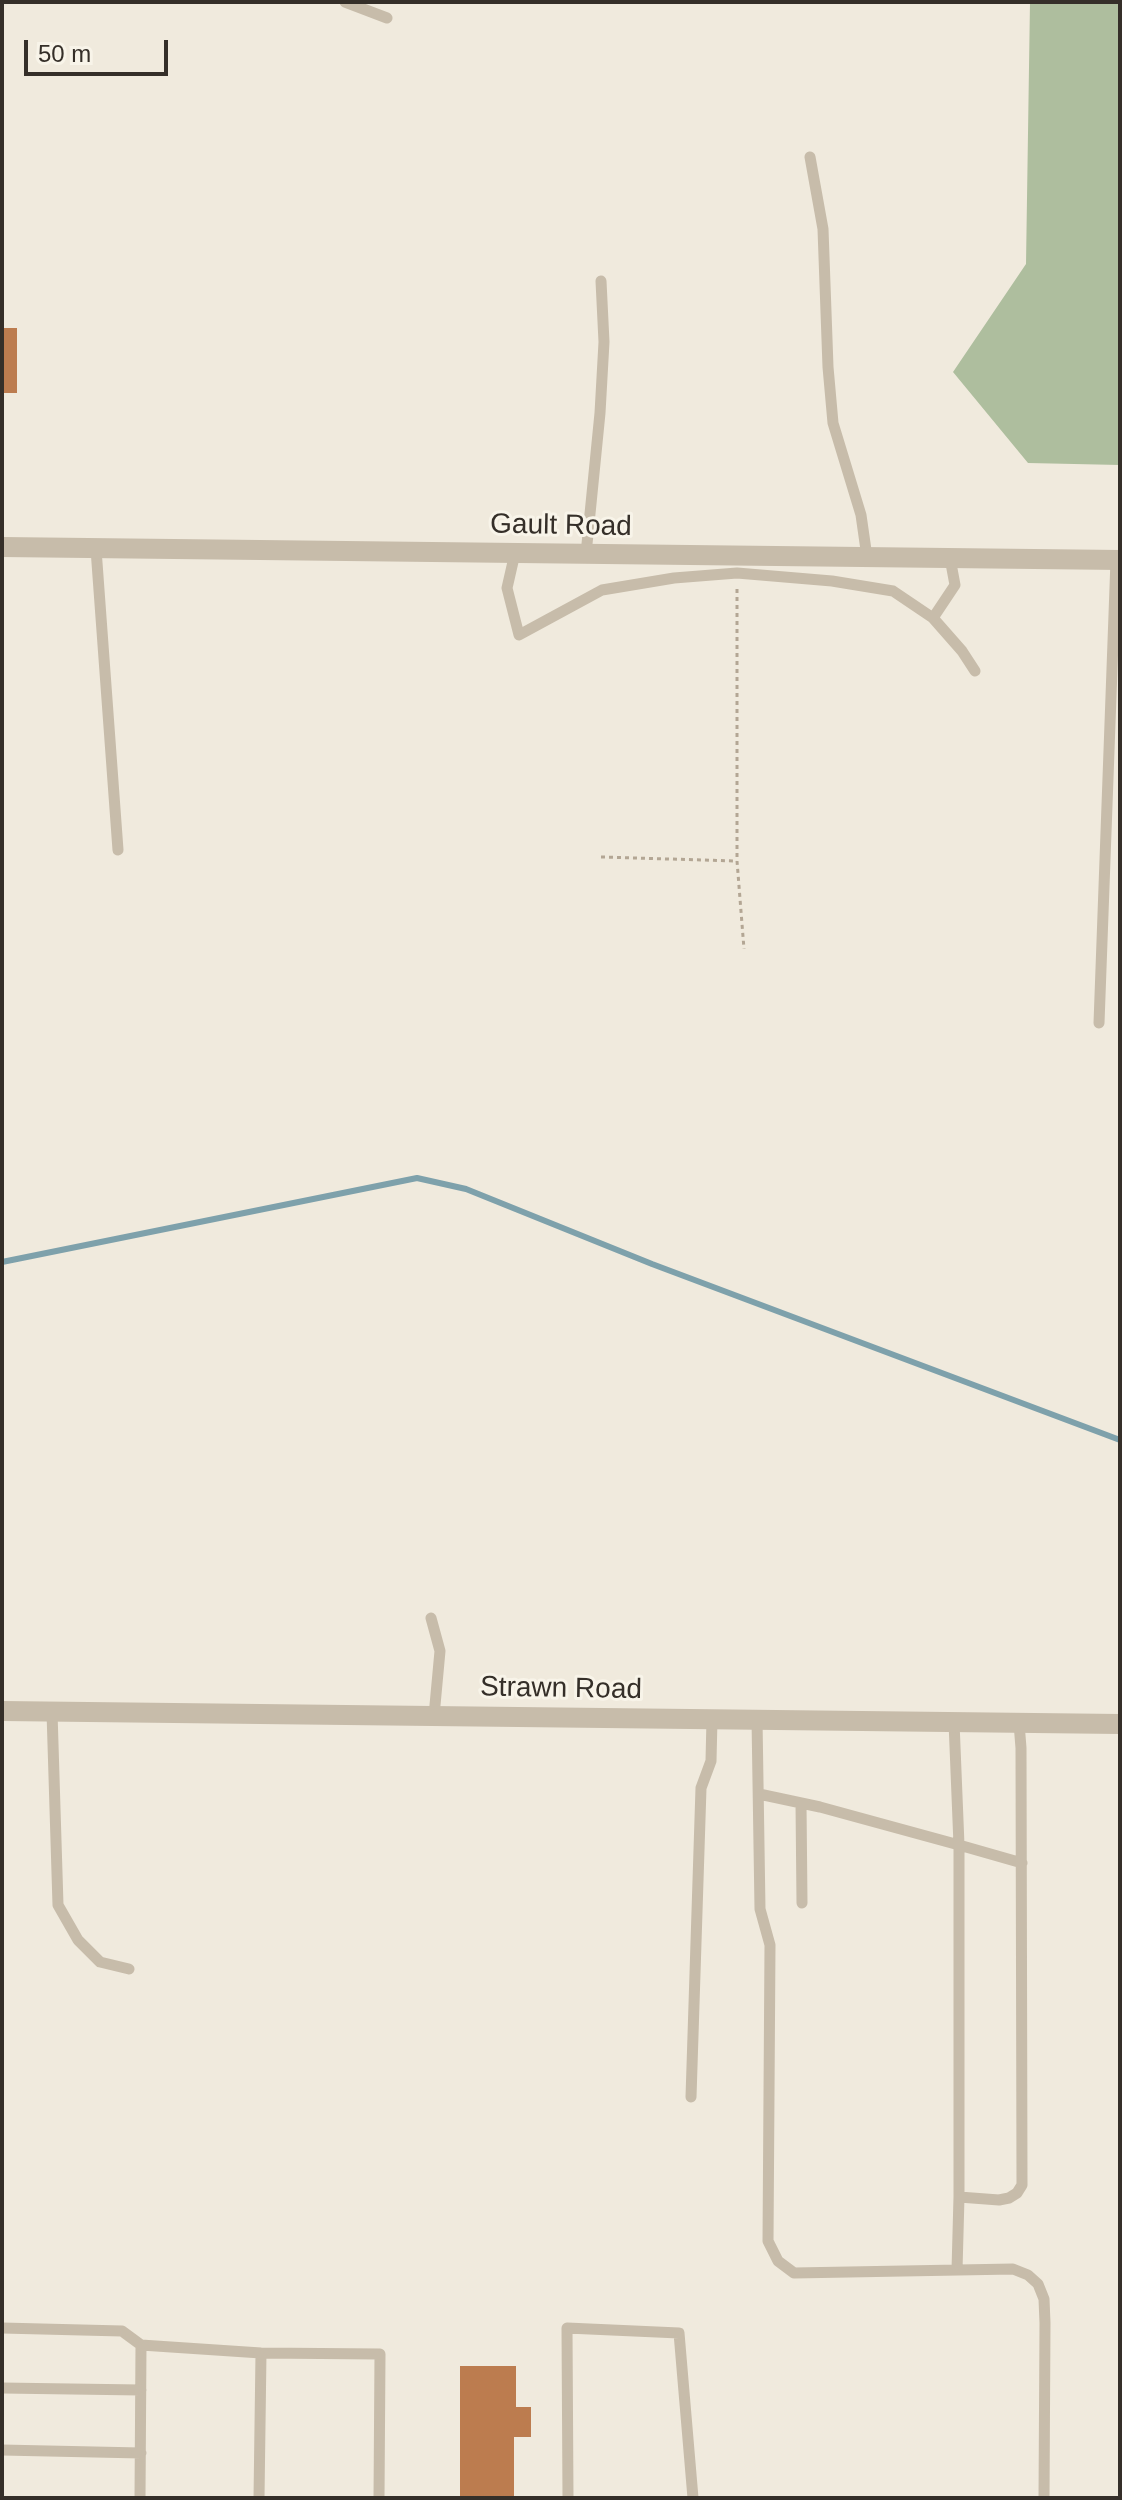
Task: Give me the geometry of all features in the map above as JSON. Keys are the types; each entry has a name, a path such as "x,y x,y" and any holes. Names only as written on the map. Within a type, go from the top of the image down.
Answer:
{"street":[{"name":"Gault Road","path":"2,547 1118,560"},
{"name":"Strawn Road","path":"2,1711 1120,1724"}],"lane":[{"path":"345,2 387,18"},
{"path":"810,157 823,229 833,423 861,515 867,557"},
{"path":"586,554 601,399 604,342 601,281"},
{"path":"96,549 118,850"},
{"path":"515,553 507,588 519,635 602,590 674,578 737,573 832,581 893,591 933,618 975,671"},
{"path":"933,618 955,585 950,558"},
{"path":"1099,1023 1118,560"},
{"path":"431,1618 440,1651 434,1716"},
{"path":"52,1712 58,1905 78,1940 100,1962 129,1969"},
{"path":"691,2097 701,1788 711,1761 712,1719"},
{"path":"757,1719 760,1909 770,1945 768,2241 778,2261 794,2273 1013,2269 1028,2275 1038,2284 1044,2299 1045,2323 1044,2498"},
{"path":"954,1722 959,1845 957,2270"},
{"path":"959,2197 999,2200 1017,2193 1022,2185 1019,1723"},
{"path":"759,1794 1022,1863"},
{"path":"801,1803 802,1903"},
{"path":"2,2328 122,2331 141,2345 261,2353 380,2354 379,2498"},
{"path":"568,2498 567,2328 679,2333 693,2498"},
{"path":"140,2498 141,2345"},
{"path":"259,2498 261,2353"},
{"path":"2,2388 141,2390"},
{"path":"2,2450 141,2453"}],"path":[{"path":"737,573 737,861 744,949"},
{"path":"601,857 737,861"}],"green space":[{"path":"1030,2 1120,2 1120,465 1028,463 953,372 1026,264"}],"building":[{"path":"2,328 17,328 17,393 2,393"},
{"path":"460,2366 516,2366 516,2407 531,2407 531,2437 514,2437 514,2498 460,2498"}],"waterway":[{"path":"2,1262 417,1178 466,1189 652,1264 1120,1440"}]}
